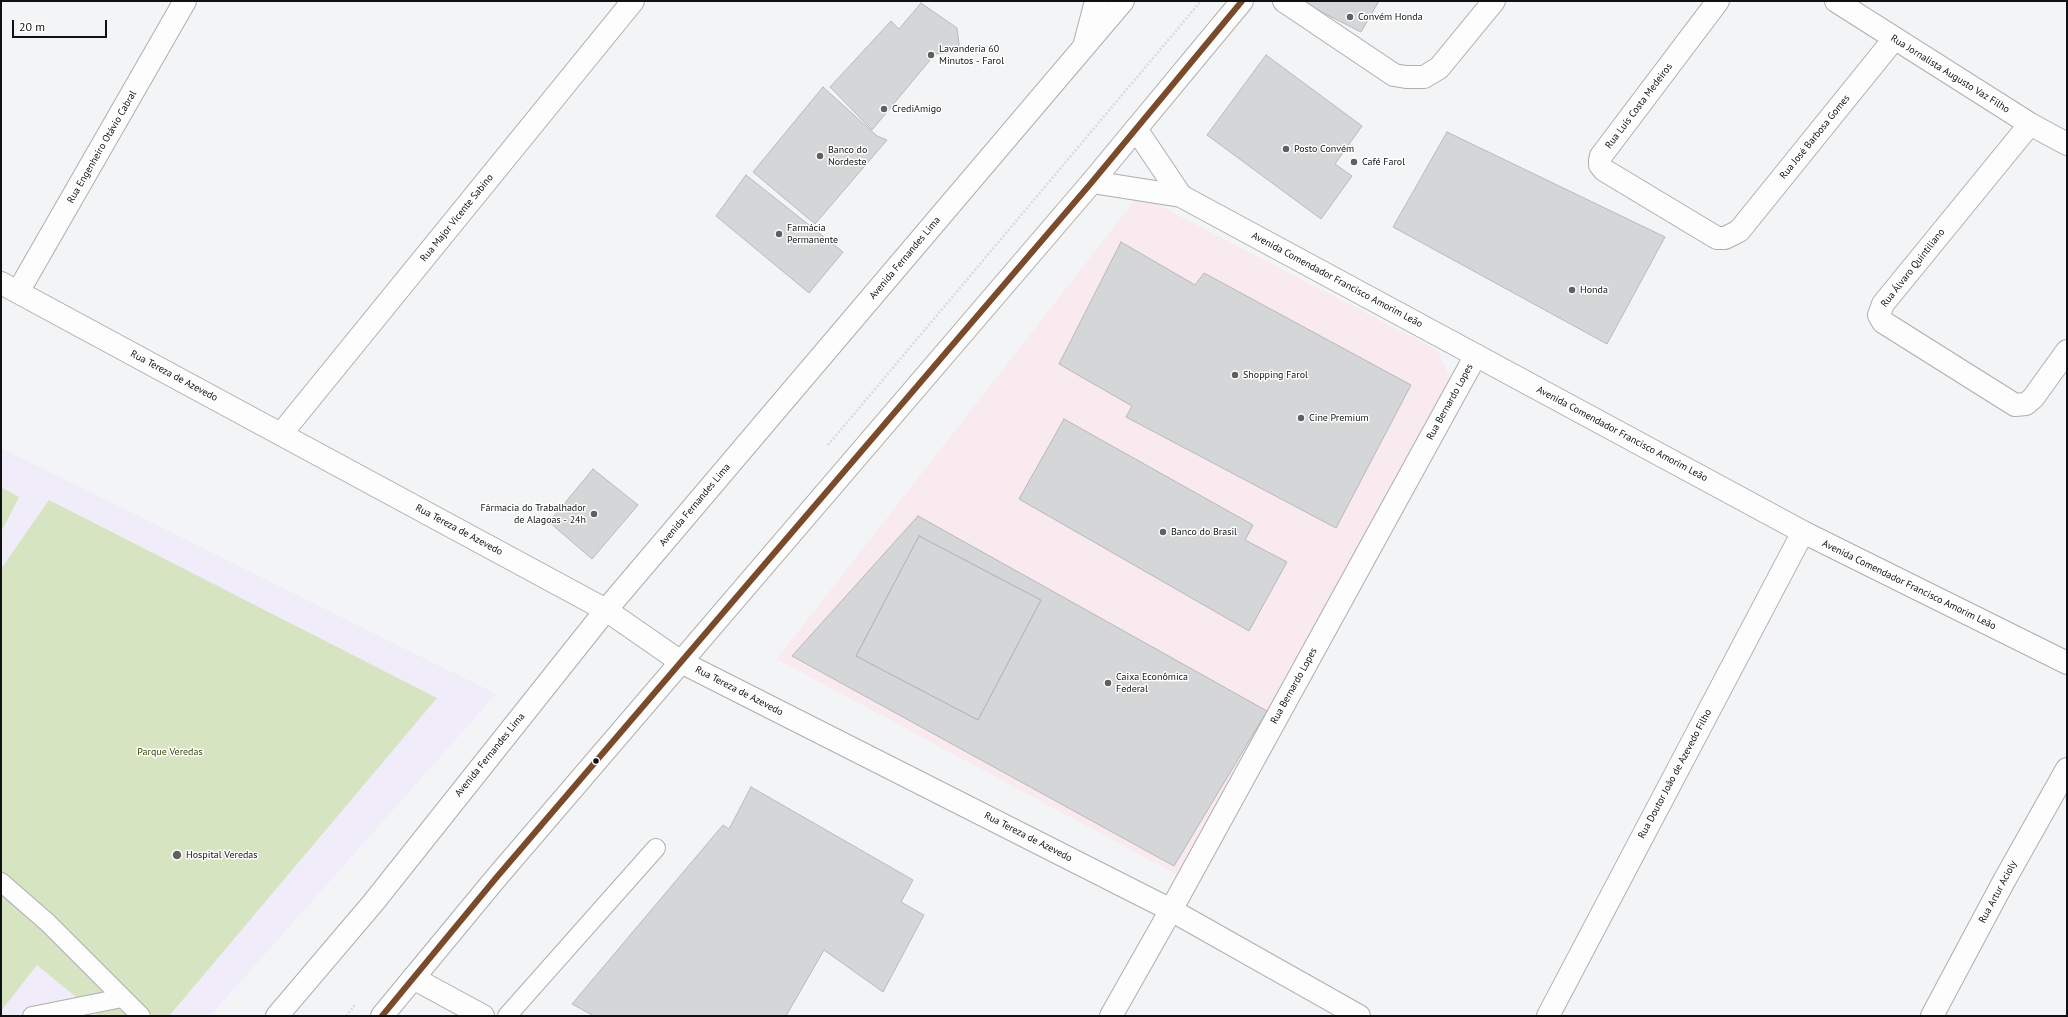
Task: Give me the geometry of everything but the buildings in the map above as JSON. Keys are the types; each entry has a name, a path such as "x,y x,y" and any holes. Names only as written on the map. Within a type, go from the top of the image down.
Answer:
{"main road":[{"name":"Rua Engenheiro Otávio Cabral","path":"10,288 185,1"},
{"name":"Rua Major Vicente Sabino","path":"281,434 633,1"},
{"path":"1084,48 1096,1"},
{"name":"Avenida Fernandes Lima","path":"277,1016 372,903 606,610 1123,1"},
{"path":"382,1016 496,878 1092,182 1242,1"},
{"path":"1284,1 1394,74 1406,77 1424,77 1439,68 1494,1"},
{"name":"Rua Luís Costa Medeiros","path":"1718,1 1600,160 1600,165 1604,170 1717,238 1724,238 1734,235"},
{"name":"Rua Jornalista Augusto Vaz Filho","path":"1836,1 2030,124 2067,144"},
{"name":"Rua José Barbosa Gomes","path":"1734,235 1894,39"},
{"name":"Rua Álvaro Quintiliano","path":"2030,124 1883,304 1879,315 1883,322 2015,405 2026,404 2033,398 2067,351"},
{"name":"Avenida Comendador Francisco Amorim Leão","path":"1136,129 1181,196"},
{"name":"Avenida Comendador Francisco Amorim Leão","path":"1092,182 1181,196 1803,532 2067,663"},
{"name":"Rua Tereza de Azevedo","path":"10,288 606,610 681,662 1171,910 1359,1016"},
{"name":"Rua Bernardo Lopes","path":"1111,1016 1171,910 1476,355"},
{"name":"Rua Doutor João de Azevedo Filho","path":"1548,1016 1803,532"},
{"name":"Rua Artur Acioly","path":"1932,1016 2004,881 2067,769"},
{"path":"413,978 483,1016"}],"lane":[{"path":"507,1016 656,848"},
{"path":"1,882 48,923 141,1016"},
{"path":"32,1016 122,998"}],"shaded area":[{"path":"1139,195 1437,350 1452,382 1187,880 777,659"},
{"name":"Parque Veredas","path":"1,448 496,694 210,1016 1,1016"}],"green space":[{"path":"1,487 19,497 1,532"},
{"name":"Parque Veredas","path":"49,500 437,698 169,1016 99,1016 37,965 1,1011 1,569"}],"transit line":[{"path":"382,1016 496,878 1092,182 1242,1"}],"place":[{"name":"Convém Honda","path":"1350,17"},
{"name":"Lavanderia 60 Minutos - Farol","path":"931,55"},
{"name":"CrediAmigo","path":"884,109"},
{"name":"Posto Convém","path":"1286,149"},
{"name":"Banco do Nordeste","path":"820,156"},
{"name":"Café Farol","path":"1354,162"},
{"name":"Farmácia Permanente","path":"779,234"},
{"name":"Honda","path":"1572,290"},
{"name":"Shopping Farol","path":"1235,375"},
{"name":"Cine Premium","path":"1301,418"},
{"name":"Fármacia do Trabalhador de Alagoas - 24h","path":"594,514"},
{"name":"Banco do Brasil","path":"1163,532"},
{"name":"Caixa Econômica Federal","path":"1108,683"},
{"name":"Hospital Veredas","path":"177,855"}]}
